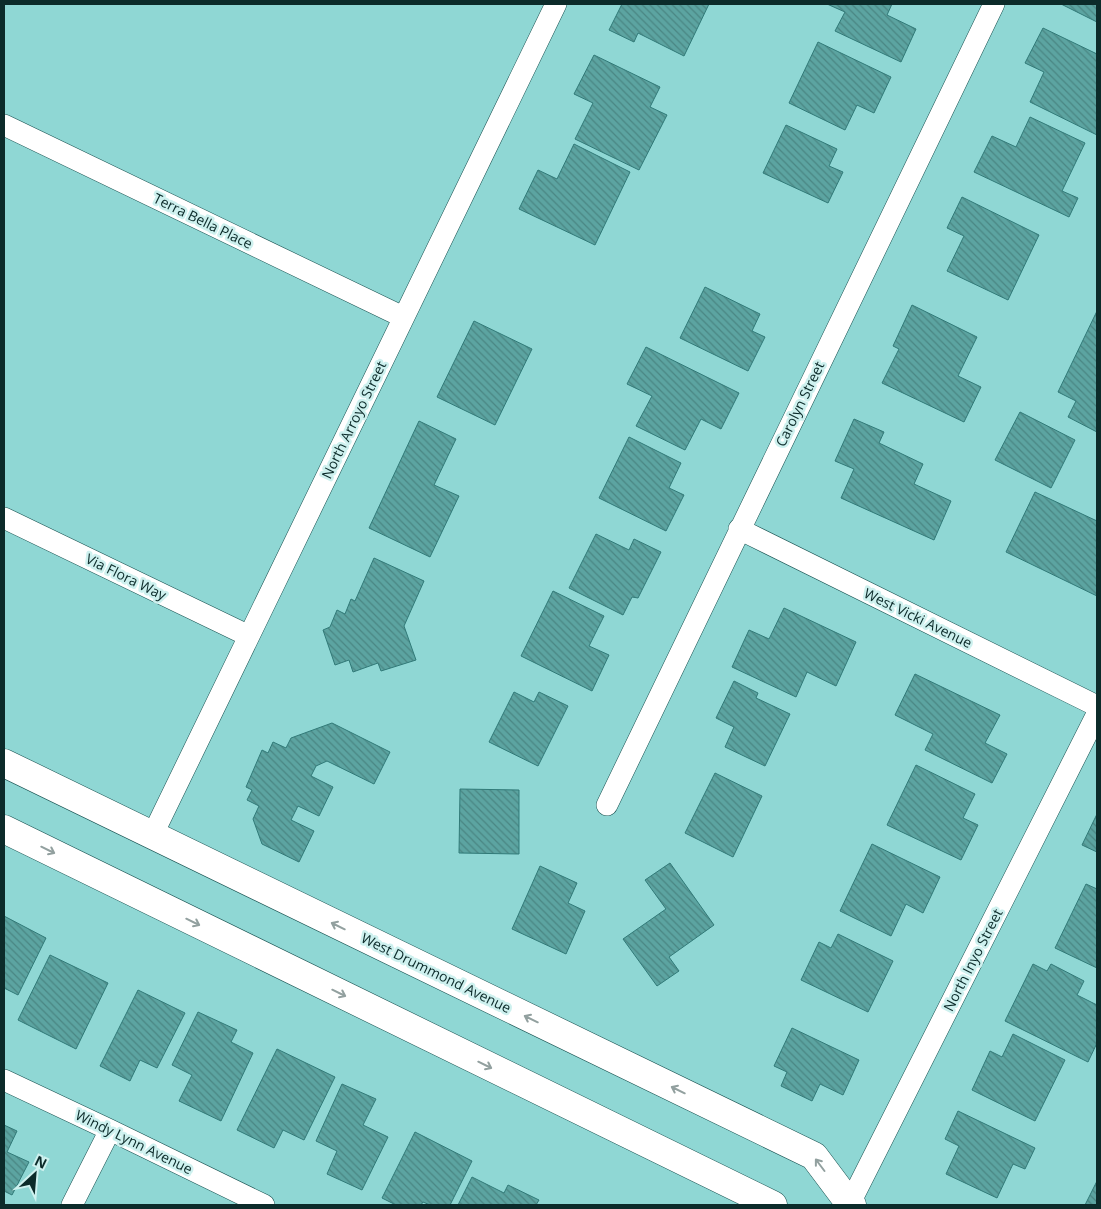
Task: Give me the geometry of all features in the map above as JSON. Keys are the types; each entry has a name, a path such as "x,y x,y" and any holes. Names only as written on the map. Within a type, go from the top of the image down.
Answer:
{"street":[{"name":"North Arroyo Street","path":"152,836 556,4"},
{"name":"Carolyn Street","path":"607,805 994,4"},
{"name":"Terra Bella Place","path":"4,125 403,317"},
{"name":"Via Flora Way","path":"4,518 249,636"},
{"name":"West Vicki Avenue","path":"740,529 1097,706"},
{"name":"North Inyo Street","path":"849,1205 1097,714"},
{"name":"West Drummond Avenue","path":"4,763 814,1156 849,1205"},
{"path":"4,829 773,1205"},
{"name":"Windy Lynn Avenue","path":"4,1080 264,1205"},
{"path":"72,1205 110,1130"}],"building":[{"path":"622,4 709,4 684,56 638,33 634,42 609,30"},
{"path":"827,4 892,4 887,15 916,29 901,62 835,31 845,12"},
{"path":"1061,4 1097,4 1097,22"},
{"path":"1043,28 1097,54 1097,135 1030,102 1044,72 1025,63"},
{"path":"818,42 891,77 874,113 857,105 845,130 789,103"},
{"path":"594,55 660,87 650,107 667,115 639,170 575,139 593,103 574,94"},
{"path":"1030,117 1085,143 1062,191 1078,198 1069,217 974,172 992,136 1016,147"},
{"path":"786,125 837,149 829,166 843,172 828,203 763,173"},
{"path":"574,144 630,172 595,245 519,209 538,170 557,179"},
{"path":"962,197 1039,235 1008,300 947,271 964,236 947,228"},
{"path":"705,287 760,314 752,331 765,337 748,371 680,338"},
{"path":"912,305 977,337 958,376 981,387 964,422 882,383 899,349 893,346"},
{"path":"1097,311 1097,432 1068,417 1076,401 1058,392"},
{"path":"474,321 532,349 495,425 437,397"},
{"path":"646,347 739,393 721,429 701,419 685,450 636,426 652,396 627,384"},
{"path":"1020,412 1075,440 1051,488 995,460"},
{"path":"854,419 884,432 879,443 923,464 914,484 951,501 934,540 841,498 854,469 835,461"},
{"path":"419,421 456,439 434,485 459,496 430,557 369,528"},
{"path":"629,437 681,463 669,488 684,495 666,531 599,498"},
{"path":"1035,492 1097,521 1097,596 1006,552"},
{"path":"596,534 629,550 634,539 661,552 638,598 632,597 623,615 569,588"},
{"path":"374,558 424,581 404,626 416,660 381,671 378,663 353,672 349,660 335,665 323,630 330,627 337,610 345,614 351,599 355,601"},
{"path":"553,591 604,616 589,646 609,655 592,691 521,656"},
{"path":"784,608 856,642 836,686 807,672 796,697 732,667 749,630 769,639"},
{"path":"915,674 1000,715 985,743 1007,754 992,783 925,750 933,734 895,715"},
{"path":"734,681 758,693 756,698 790,714 765,766 725,747 734,727 716,718"},
{"path":"514,692 534,702 539,692 568,706 538,766 489,742"},
{"path":"332,723 390,752 374,784 327,761 316,766 311,776 333,787 319,816 298,806 291,820 314,831 299,862 262,844 253,819 259,806 247,800 252,790 246,787 262,750 268,753 273,742 286,748 291,738"},
{"path":"916,765 975,794 963,818 978,825 961,860 887,825"},
{"path":"715,773 762,796 733,857 685,833"},
{"path":"460,789 519,790 519,854 459,853"},
{"path":"1097,814 1097,852 1082,845"},
{"path":"872,844 940,877 923,913 906,904 891,936 840,911"},
{"path":"670,863 714,925 669,957 679,971 657,986 623,939 666,909 645,880"},
{"path":"540,866 577,883 568,903 585,911 566,954 512,929"},
{"path":"1086,884 1097,889 1097,968 1055,948"},
{"path":"4,916 46,938 18,995 4,988"},
{"path":"838,934 893,961 868,1012 801,980 819,942 831,948"},
{"path":"50,955 108,983 76,1049 18,1020"},
{"path":"1033,964 1047,971 1051,964 1084,981 1077,995 1097,1005 1097,1043 1088,1062 1005,1021"},
{"path":"138,990 185,1013 157,1068 140,1060 130,1081 100,1066"},
{"path":"198,1012 237,1030 231,1042 253,1053 221,1121 179,1101 192,1075 172,1065"},
{"path":"792,1028 859,1060 843,1095 820,1084 812,1101 781,1086 787,1072 774,1066"},
{"path":"1013,1034 1065,1060 1035,1121 972,1090 990,1051 1002,1057"},
{"path":"277,1049 335,1077 304,1140 283,1130 274,1148 237,1130"},
{"path":"342,1084 376,1099 363,1125 388,1137 362,1190 327,1174 337,1151 316,1141"},
{"path":"958,1111 1035,1148 1025,1169 1013,1164 997,1198 946,1174 959,1146 945,1139"},
{"path":"4,1125 17,1131 7,1152 29,1162 12,1195 4,1191"},
{"path":"415,1132 472,1161 450,1205 430,1205 423,1202 421,1205 396,1205 382,1198"},
{"path":"472,1177 504,1193 508,1185 539,1200 536,1205 458,1205"},
{"path":"1097,1181 1097,1205 1085,1205"}]}
